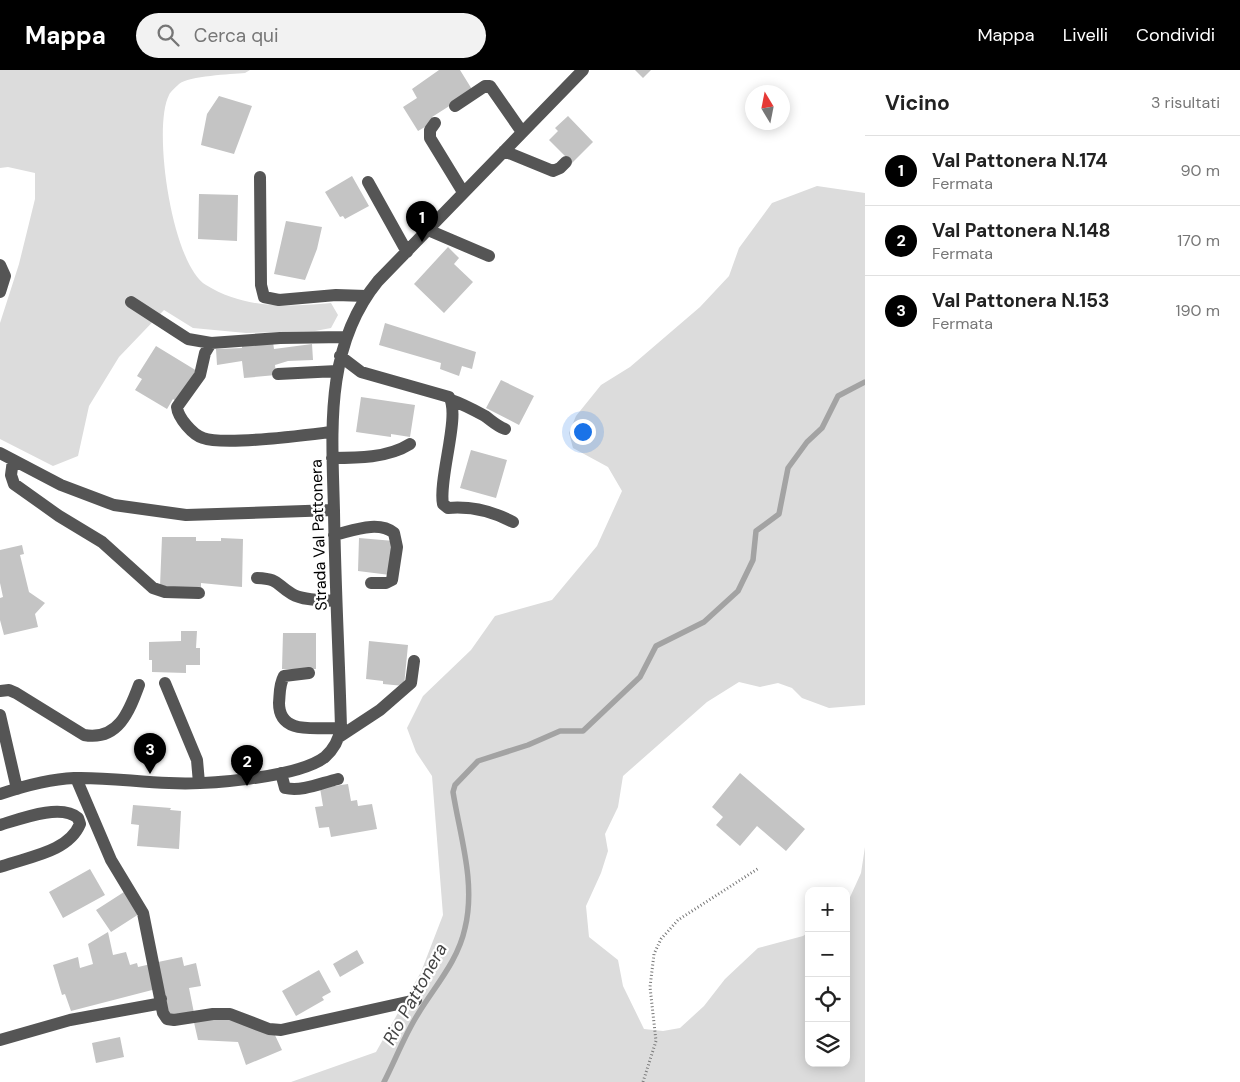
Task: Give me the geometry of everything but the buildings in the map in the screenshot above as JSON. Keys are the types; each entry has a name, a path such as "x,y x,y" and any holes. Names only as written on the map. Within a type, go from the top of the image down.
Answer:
{"street":[{"name":"Strada Val Pattonera","path":"340,732 331,432 337,371 345,337 366,296 463,192 583,70"},
{"path":"455,106 485,86 490,86 522,132"},
{"path":"435,123 430,130 430,138 463,192"},
{"path":"504,151 552,170 560,168 566,162"},
{"path":"260,178 261,285 264,297 279,300 343,294 366,296"},
{"path":"368,182 407,252"},
{"path":"428,230 490,256"},
{"path":"0,265 5,276 0,292"},
{"path":"130,302 188,339 211,344 280,338 345,337"},
{"path":"211,344 205,353 200,375 177,406 177,412 196,435 214,440 331,432"},
{"path":"340,356 361,372 442,394 451,400 465,405 498,427 506,429"},
{"path":"278,374 337,371"},
{"path":"451,400 452,410 443,488 443,504 448,508 463,507 493,512 513,522"},
{"path":"332,458 375,455 398,450 410,444"},
{"path":"0,453 61,485 103,502 164,513 186,515 334,510"},
{"path":"13,460 10,475 14,484 59,516 102,542 153,588 165,592 199,593"},
{"path":"334,535 379,527 388,528 394,533 397,540 392,580 386,583 371,583"},
{"path":"257,578 272,578 293,594 320,600 336,601"},
{"path":"309,673 284,676 280,684 279,712 283,721 288,725 297,727 340,732 380,710 410,683 414,661"},
{"path":"165,683 197,760 199,783"},
{"path":"0,691 9,690 16,693 84,735 93,737 112,732 121,724 139,685"},
{"path":"0,715 16,789"},
{"path":"0,794 16,789 76,778 199,783 281,773 315,763 334,748 340,732"},
{"path":"281,773 285,788 289,789 307,787 338,779"},
{"path":"76,778 111,860 142,913 167,1019 174,1020 213,1014 230,1014 269,1029 282,1030 416,1000"},
{"path":"0,825 24,818 66,811 78,818 80,824 68,840 55,848 0,867"},
{"path":"0,1040 70,1020 157,1004 161,999"}],"path":[{"path":"643,1082 656,1041 650,987 654,954 660,939 678,920 759,868"}],"shaded area":[{"path":"0,70 250,70 245,73 210,76 184,81 169,95 164,112 164,164 168,195 183,252 194,272 206,285 221,293 251,302 267,304 331,303 338,315 331,328 315,331 246,333 193,328 164,310 119,357 89,406 78,456 53,466 0,439 0,323 19,264 35,199 35,173 8,167 0,168"},
{"path":"817,186 865,193 865,705 829,708 802,698 792,688 778,683 760,687 739,682 707,702 623,776 618,807 605,834 608,851 601,873 586,906 589,937 618,960 623,986 644,1029 663,1031 680,1028 704,1006 725,979 758,948 805,935 805,1067 850,1067 850,897 861,873 865,847 865,1082 291,1082 376,1052 421,972 443,915 432,776 416,752 407,728 423,696 471,650 495,616 552,600 597,546 622,491 608,467 573,448 569,433 576,416 601,385 630,367 700,307 729,276 739,248 772,203"}],"waterway":[{"name":"Rio Pattonera","path":"384,1082 413,1022 452,962 465,928 468,911 468,877 453,792 455,785 478,761 528,745 560,731 583,731 640,677 656,646 704,622 738,591 753,560 756,531 779,514 788,468 807,442 822,428 838,396 865,382"}],"place":[{"name":"Val Pattonera N.174","path":"422,242"},
{"name":"Val Pattonera N.153","path":"150,774"},
{"name":"Val Pattonera N.148","path":"247,786"}]}
